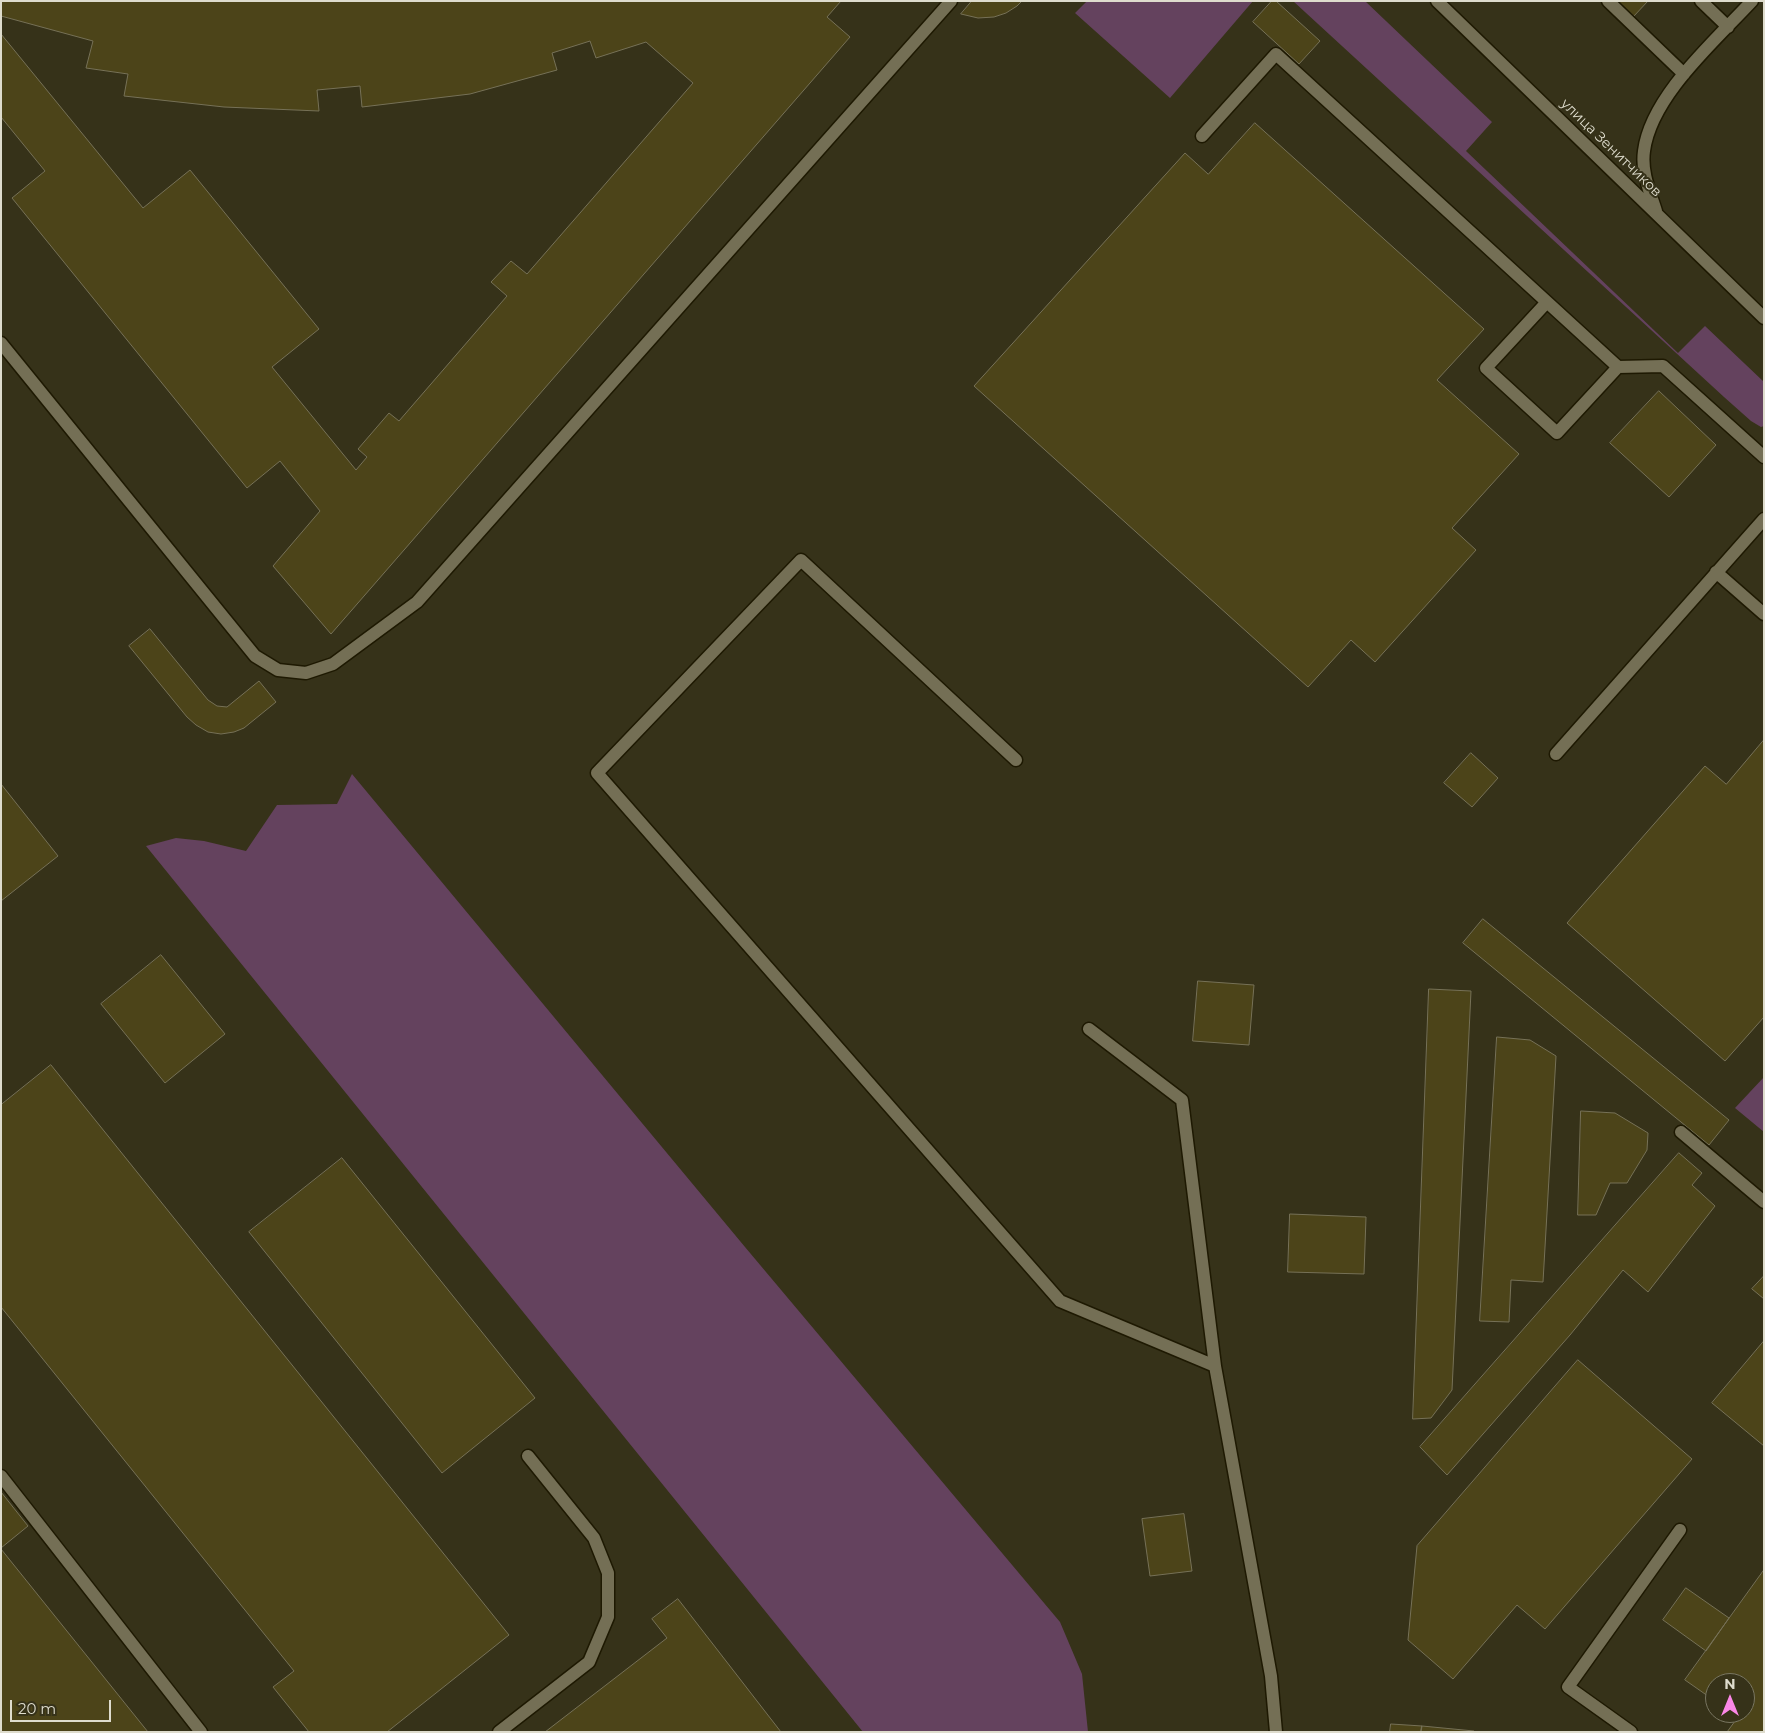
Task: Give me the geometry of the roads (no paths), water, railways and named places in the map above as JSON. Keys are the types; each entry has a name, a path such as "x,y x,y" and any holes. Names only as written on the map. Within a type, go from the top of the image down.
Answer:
{"street":[{"path":"1,343 255,656 278,670 306,672 333,664 417,602 618,379 951,1"},
{"name":"улица Зенитчиков","path":"1437,1 1764,318"},
{"path":"1608,1 1684,74"},
{"path":"1701,1 1728,27"},
{"path":"1657,213 1646,179 1643,153 1649,129 1666,96 1752,1"},
{"path":"1202,136 1276,54 1618,367 1663,366 1764,457"},
{"path":"1547,302 1486,368 1507,388 1557,433 1618,367"},
{"path":"1556,754 1764,519"},
{"path":"1016,760 801,560 597,773 1060,1302 1215,1366"},
{"path":"1716,572 1764,614"},
{"path":"1089,1029 1182,1100 1215,1366 1271,1676 1276,1732"},
{"path":"1681,1132 1764,1202"},
{"path":"499,1732 590,1662 608,1617 608,1573 594,1538 528,1456"},
{"path":"1,1476 201,1732"},
{"path":"1631,1732 1568,1687 1680,1530"}]}
